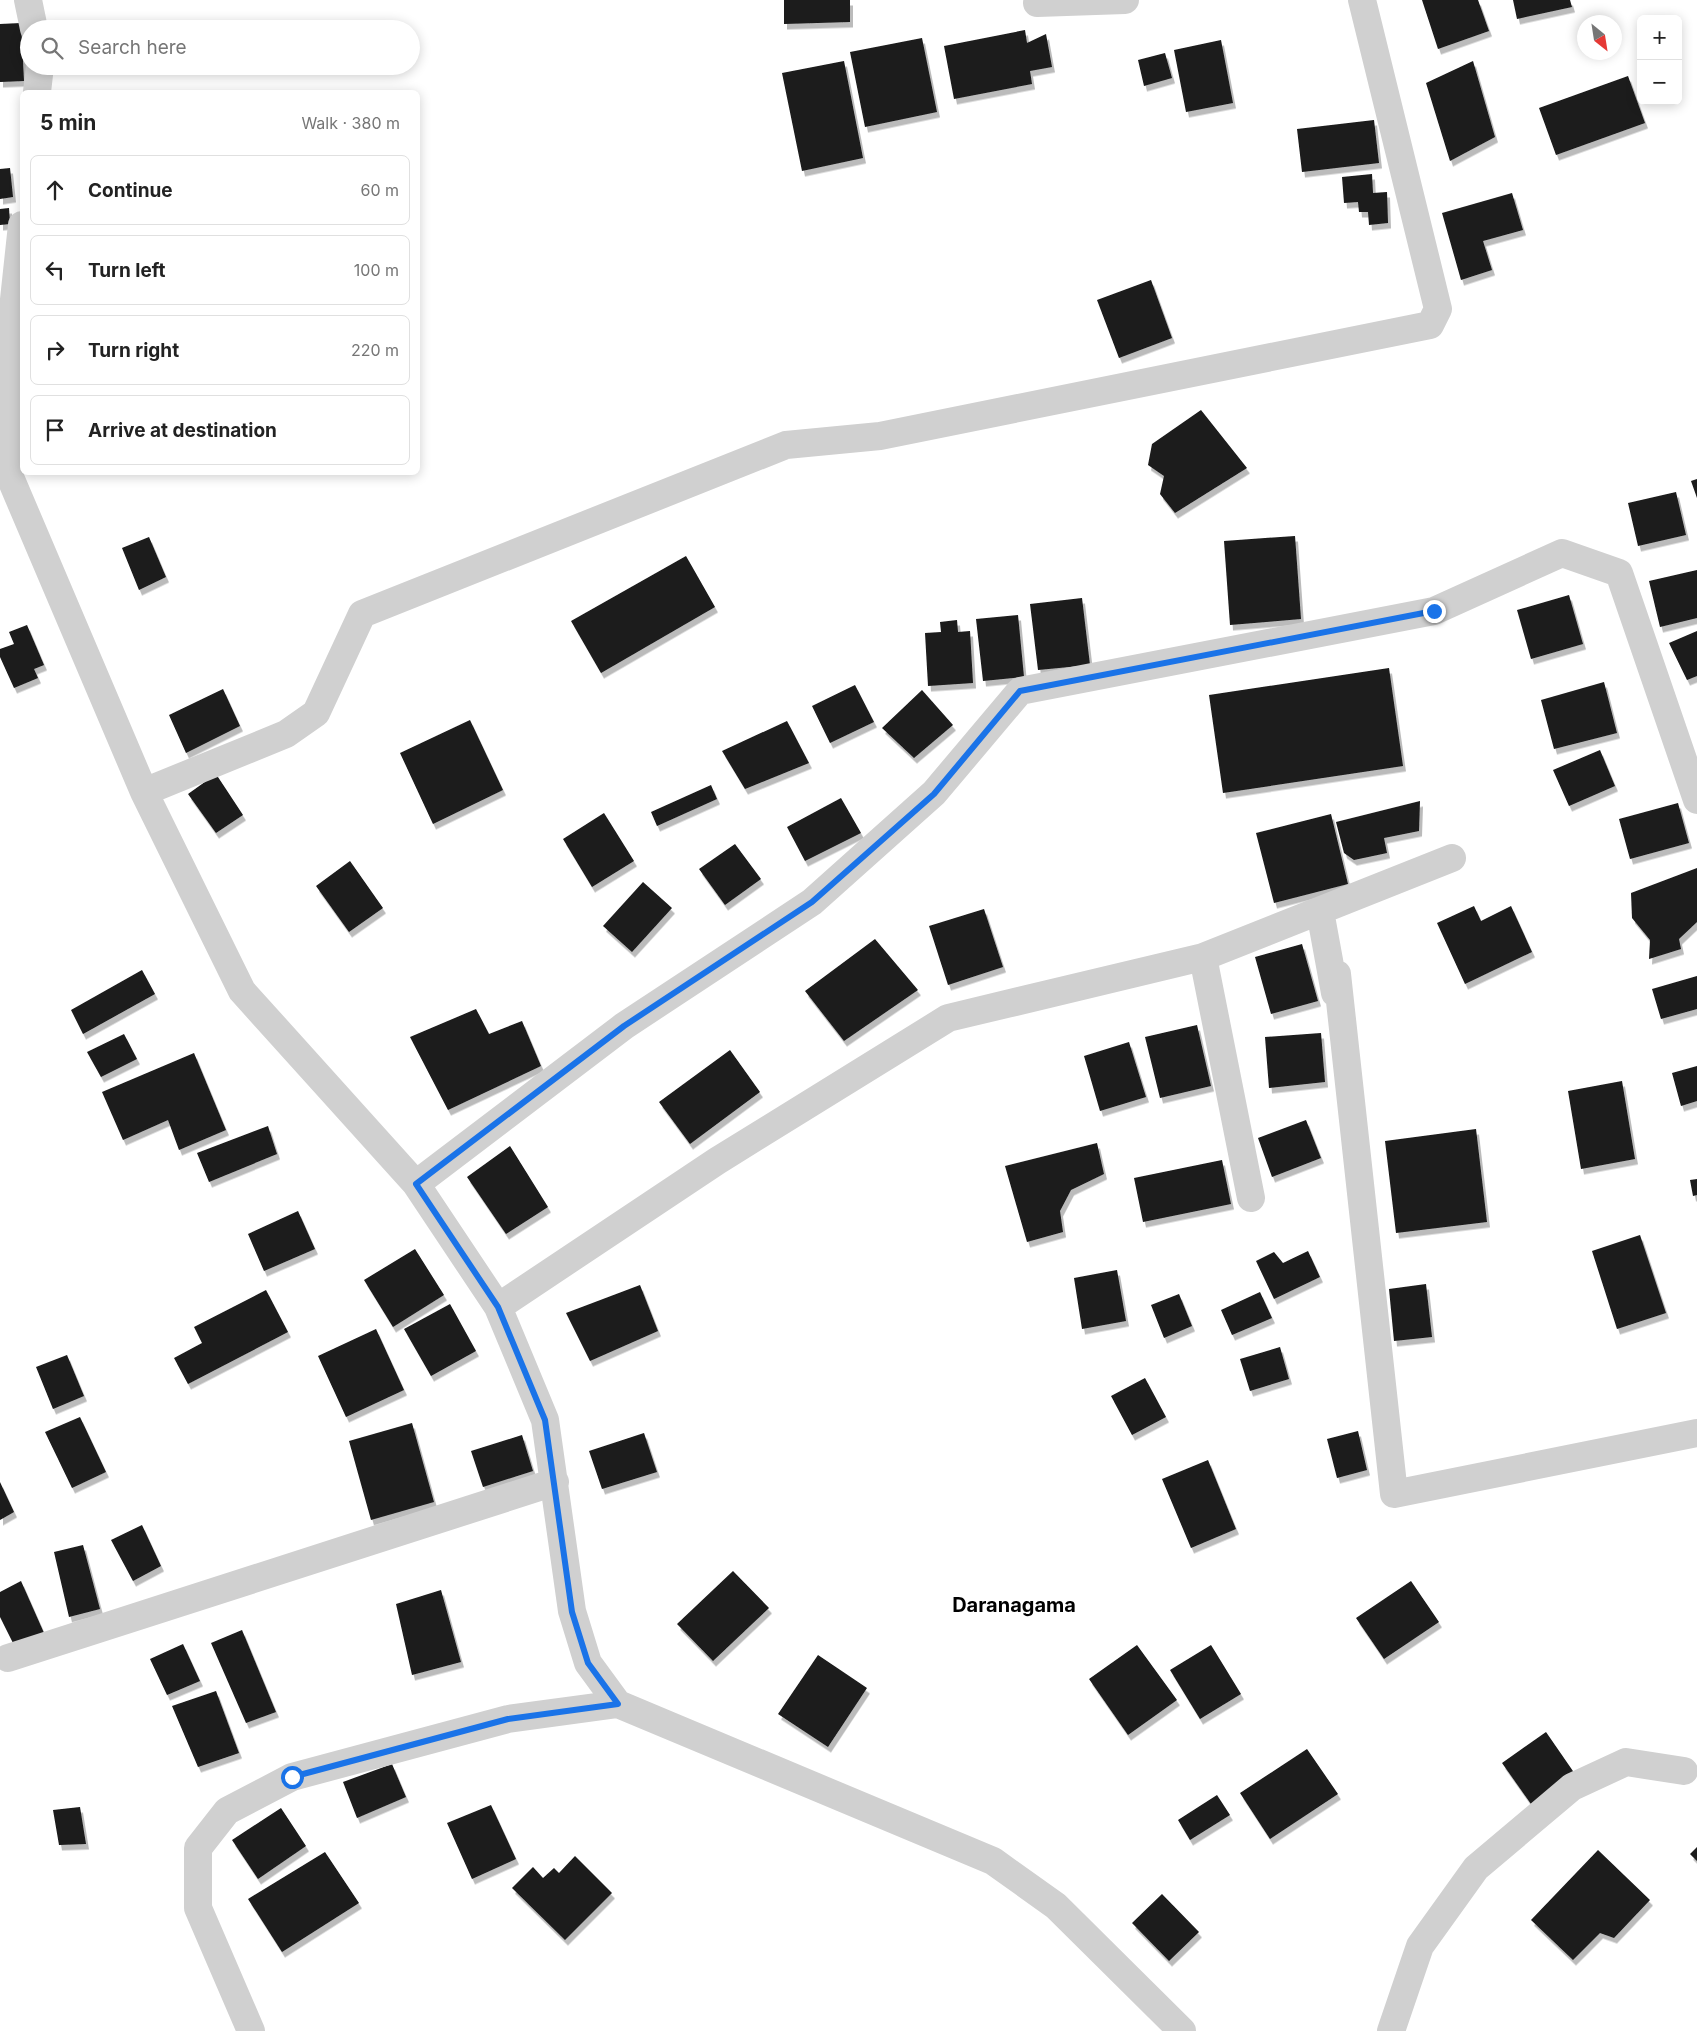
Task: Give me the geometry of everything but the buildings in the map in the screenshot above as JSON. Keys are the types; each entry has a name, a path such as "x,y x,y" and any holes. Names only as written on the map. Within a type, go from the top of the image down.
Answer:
{"street":[{"path":"28,0 32,20"},
{"path":"1037,3 1125,0"},
{"path":"144,792 286,734 316,713 362,614 786,445 880,436 1430,325 1438,309 1362,0"},
{"path":"37,90 39,75"},
{"path":"20,240 3,370 7,470 144,792 242,991 416,1184 498,1307 545,1420 556,1482 572,1612 588,1663 618,1704"},
{"path":"416,1184 624,1026 812,902 934,794 1020,691 1434,611 1562,553 1619,573 1697,800"},
{"path":"498,1307 717,1161 948,1018 1202,957 1452,858"},
{"path":"1320,911 1346,1056"},
{"path":"1202,957 1251,1198"},
{"path":"1337,974 1394,1494 1697,1433"},
{"path":"8,1658 556,1482"},
{"path":"251,2031 198,1908 198,1848 227,1811 292,1777 508,1719 618,1704 992,1861 1056,1906 1182,2031"},
{"path":"1391,2031 1420,1946 1476,1868 1572,1787 1626,1762 1684,1771"}],"district":[{"name":"Daranagama","path":"1014,1605"}],"route":[{"path":"292,1777 508,1719 618,1704 588,1663 572,1612 556,1482 545,1420 498,1307 416,1184 624,1026 812,902 934,794 1020,691 1434,611"}]}
